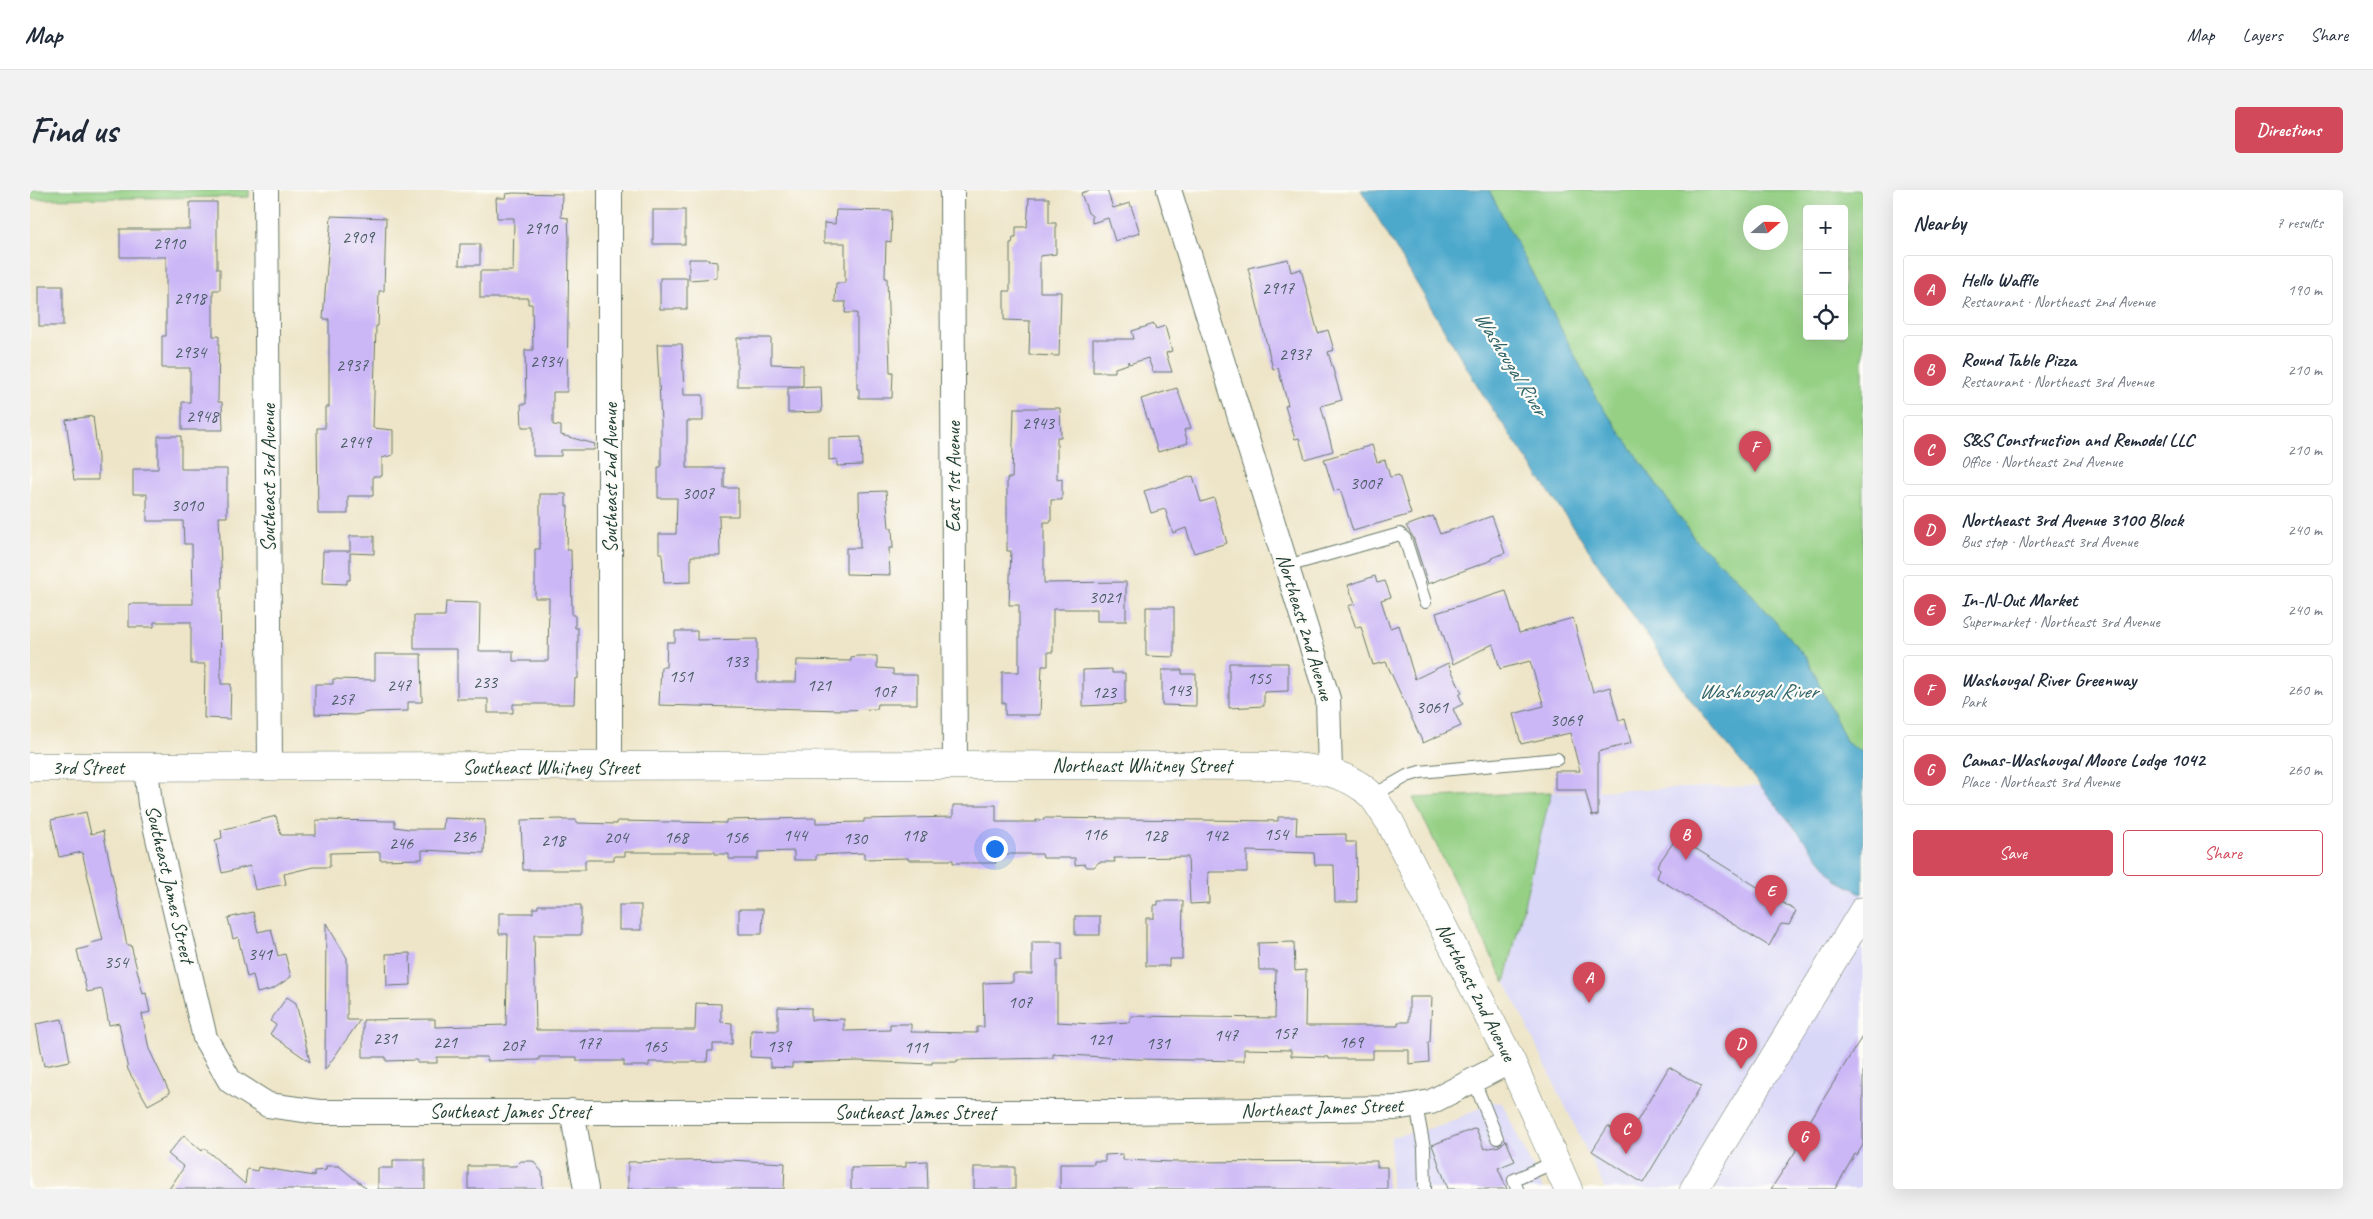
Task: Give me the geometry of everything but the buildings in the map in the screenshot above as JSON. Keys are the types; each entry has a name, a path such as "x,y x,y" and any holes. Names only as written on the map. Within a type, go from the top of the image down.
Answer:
{"street":[{"name":"Southeast 3rd Avenue","path":"266,190 270,766"},
{"name":"Southeast 2nd Avenue","path":"610,190 610,767"},
{"name":"East 1st Avenue","path":"952,190 955,764"},
{"name":"Northeast 2nd Avenue","path":"1169,190 1328,699 1330,772 1372,796 1390,822 1510,1062 1568,1189"},
{"name":"Southeast Whitney Street","path":"146,768 955,764"},
{"name":"Northeast Whitney Street","path":"955,764 1284,766 1330,772"},
{"name":"3rd Street","path":"30,767 146,768"},
{"name":"Southeast James Street","path":"146,768 150,804 205,1038 230,1081 268,1106 319,1112 1123,1112"},
{"path":"1694,1189 1863,911"},
{"name":"Northeast James Street","path":"1123,1112 1395,1108 1431,1102 1510,1062"},
{"path":"572,1111 586,1189"}],"lane":[{"path":"1287,566 1400,534 1405,539 1425,602"},
{"path":"1372,796 1407,776 1420,772 1557,759"},
{"path":"1474,1081 1497,1138"},
{"path":"1416,1105 1424,1148 1425,1189"},
{"path":"1509,1168 1516,1185 1556,1162"}],"shaded area":[{"path":"1761,786 1837,880 1863,894 1863,1189 1605,1189 1506,983 1551,792"},
{"path":"1492,1102 1502,1103 1543,1189 1391,1189 1391,1137 1444,1125"}],"green space":[{"path":"30,190 249,190 249,197 30,199"},
{"path":"1489,190 1863,190 1863,753 1847,743 1808,660 1743,584 1696,541 1599,402"},
{"path":"1551,792 1505,983 1413,798"}],"water":[{"name":"Washougal River","path":"1361,190 1489,190 1599,402 1696,541 1743,584 1808,660 1847,743 1863,753 1863,894 1837,880 1693,703 1485,398"}],"place":[{"name":"Washougal River Greenway","path":"1755,472"},
{"name":"Round Table Pizza","path":"1686,860"},
{"name":"In-N-Out Market","path":"1771,916"},
{"name":"Hello Waffle","path":"1589,1003"},
{"name":"Northeast 3rd Avenue 3100 Block","path":"1741,1069"},
{"name":"S&S Construction and Remodel LLC","path":"1626,1154"},
{"name":"Camas-Washougal Moose Lodge 1042","path":"1804,1162"}]}
